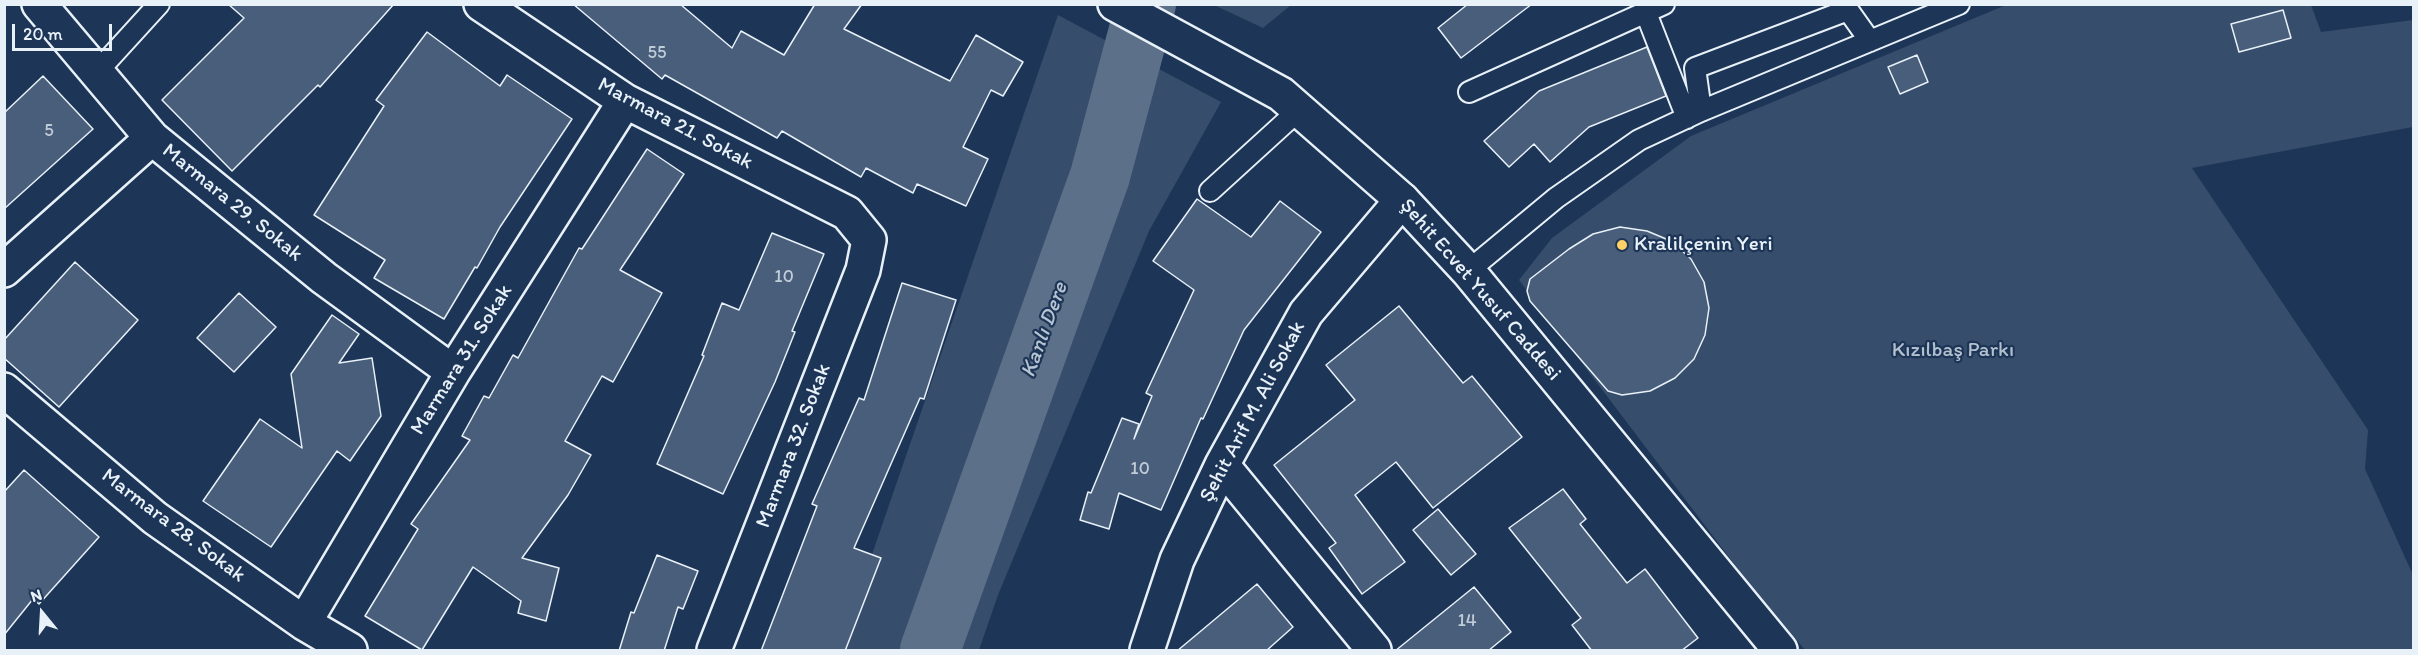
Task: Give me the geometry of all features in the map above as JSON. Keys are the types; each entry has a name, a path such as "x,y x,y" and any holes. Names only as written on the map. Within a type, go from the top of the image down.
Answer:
{"street":[{"name":"Marmara 29. Sokak","path":"39,4 152,138 324,278 453,372"},
{"name":"Marmara 21. Sokak","path":"481,4 625,101 848,213 869,240"},
{"name":"Şehit Ecvet Yusuf Caddesi","path":"1115,4 1291,101 1402,200 1468,271 1780,651"},
{"name":"Marmara 31. Sokak","path":"304,622 453,372 625,101"},
{"path":"4,270 152,138"},
{"name":"Şehit Arif M. Ali Sokak","path":"1147,651 1177,560 1222,465 1306,314 1402,200"},
{"name":"Marmara 32. Sokak","path":"714,651 863,270 869,240"},
{"name":"Marmara 28. Sokak","path":"4,390 155,518 304,622 350,651"},
{"path":"1222,465 1374,651"}],"lane":[{"path":"97,72 159,4"},
{"path":"1468,271 1556,198 1639,140 1959,4"},
{"path":"1469,92 1655,9 1694,115"},
{"path":"1694,115 1695,68 1848,10 1870,41"},
{"path":"1210,191 1291,101"}],"green space":[{"path":"1214,5 1291,5 1263,28"},
{"name":"Kızılbaş Parkı","path":"2006,5 2311,5 2321,32 2413,20 2413,127 2192,168 2368,430 2365,469 2413,575 2413,650 1805,650 1747,581 1519,280 1552,238 1691,136"},
{"path":"1058,15 1221,102 1149,231 998,595 979,650 839,650"}],"building":[{"path":"228,4 394,4 320,87 318,85 232,171 162,100 244,18"},
{"path":"573,4 680,4 732,48 741,31 784,55 815,4 862,4 844,29 950,81 976,35 1023,62 1003,96 991,90 963,147 988,159 966,206 917,184 913,193 866,168 861,177 782,131 777,138 665,75 662,79"},
{"path":"1468,4 1532,4 1461,58 1438,28"},
{"path":"2283,10 2291,38 2239,52 2231,24"},
{"path":"427,32 500,86 507,75 572,119 500,227 444,319 374,278 385,260 314,215 384,106 376,100"},
{"path":"1647,47 1666,96 1589,127 1550,162 1534,144 1509,167 1484,141 1539,91"},
{"path":"1917,55 1928,82 1900,94 1888,67"},
{"path":"43,76 93,129 4,209 4,113"},
{"path":"647,149 684,174 620,270 662,293 613,382 602,376 565,441 591,455 568,495 522,558 559,568 546,621 518,613 521,601 473,567 422,650 365,616 418,529 411,524 470,440 462,436 484,396 489,398 513,355 518,358 579,248 582,249"},
{"path":"1197,199 1251,237 1280,201 1321,232 1244,330 1203,419 1201,418 1161,510 1119,493 1109,529 1080,520 1088,492 1091,493 1122,418 1139,424 1134,439 1152,396 1146,393 1194,290 1153,261"},
{"path":"1620,227 1647,231 1671,241 1691,259 1704,282 1709,308 1705,335 1694,359 1675,378 1650,391 1622,395 1608,391 1530,301 1527,291 1530,279 1569,249 1593,234"},
{"path":"772,233 824,254 792,331 795,332 775,382 723,494 657,464 704,356 702,355 722,303 739,310"},
{"path":"75,262 138,320 59,407 4,358 4,340"},
{"path":"902,283 956,300 924,399 920,398 854,548 881,558 845,651 761,651 817,506 812,504 859,398 864,400"},
{"path":"239,293 276,327 234,372 197,338"},
{"path":"1399,306 1463,383 1472,376 1522,437 1433,508 1396,462 1355,495 1405,562 1362,594 1329,548 1336,543 1274,465 1355,400 1326,365"},
{"path":"332,315 359,334 339,363 372,358 381,416 350,461 337,451 271,547 203,501 260,419 302,448 291,374"},
{"path":"24,470 99,537 39,604 33,599 4,635 4,492"},
{"path":"1563,489 1586,519 1580,524 1627,583 1645,569 1698,638 1681,651 1592,651 1572,625 1581,618 1509,528"},
{"path":"1438,509 1476,554 1451,575 1413,530"},
{"path":"657,555 698,571 683,609 678,607 664,651 619,651 631,612 634,613"},
{"path":"1257,584 1293,627 1266,651 1177,651"},
{"path":"1474,587 1511,632 1488,651 1395,651"}],"waterway":[{"name":"Kanlı Dere","path":"930,650 1100,176 1146,4"}],"place":[{"name":"Kralilçenin Yeri","path":"1622,245"}]}
